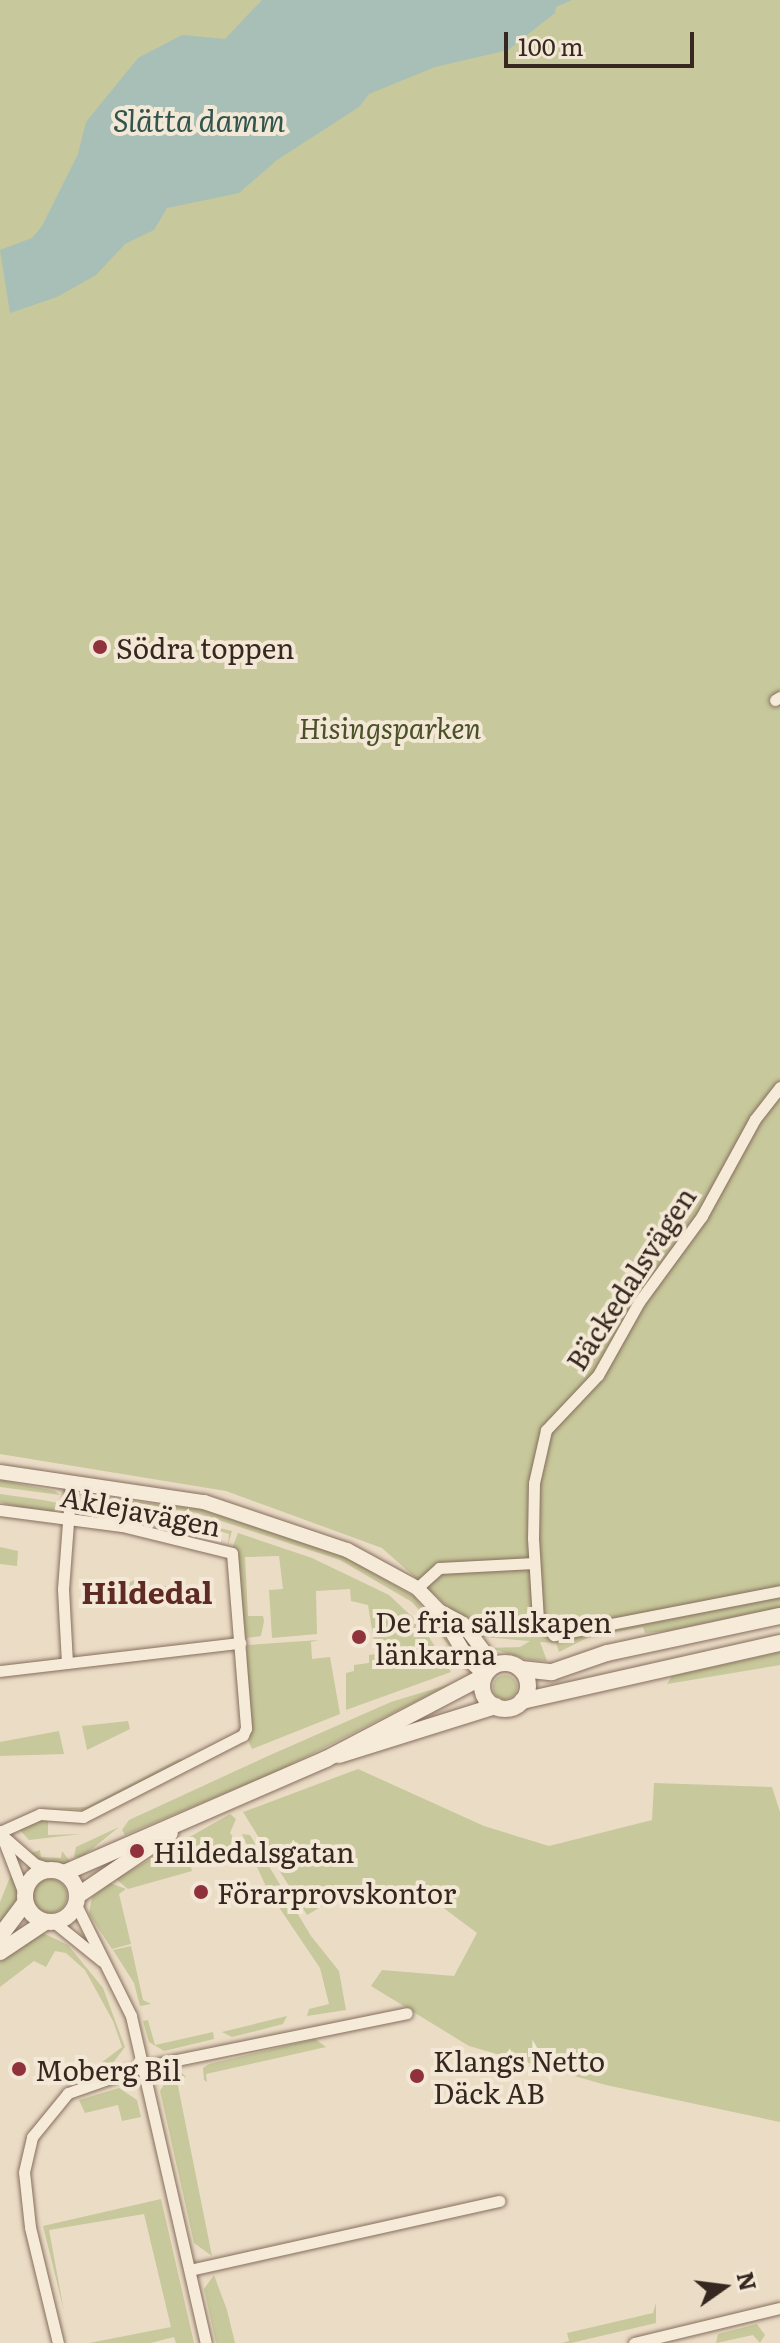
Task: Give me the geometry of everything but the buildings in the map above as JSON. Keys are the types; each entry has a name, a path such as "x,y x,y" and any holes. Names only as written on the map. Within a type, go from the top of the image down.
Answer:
{"main road":[{"path":"0,1952 50,1922 188,1820 326,1759 487,1672 521,1669 552,1672 607,1653 780,1616"},
{"path":"326,1759 473,1709 522,1701 780,1643"},
{"path":"521,1669 530,1685 522,1701"},
{"path":"487,1672 482,1695 495,1706"},
{"path":"0,1936 25,1898 34,1876 58,1872 168,1824 188,1820"},
{"path":"58,1872 77,1900"},
{"path":"25,1898 34,1917 50,1922"}],"street":[{"name":"Bäckedalsvägen","path":"780,1087 755,1119 702,1216 645,1292 598,1375 546,1430 534,1483 538,1619 559,1636 780,1591"},
{"path":"0,1472 151,1491 260,1518 373,1561 417,1588 439,1611 463,1624 487,1672"},
{"path":"67,1663 67,1519 71,1482"},
{"name":"Aklejavägen","path":"0,1510 117,1525 232,1553 240,1643 243,1735 83,1817 40,1814 1,1833"},
{"path":"417,1588 439,1568 534,1563"},
{"path":"0,1671 240,1643"},
{"path":"1,1833 35,1864 58,1872"},
{"path":"1,1833 25,1898"},
{"path":"77,1900 102,1961 131,2016 206,2343"},
{"path":"50,1922 102,1961"},
{"path":"58,2343 26,2206 24,2172 32,2137 68,2093 142,2067 407,2013"},
{"path":"190,2270 499,2201"},
{"path":"634,2343 780,2308"}],"green space":[{"name":"Hisingsparken","path":"0,0 780,0 780,1608 667,1631 645,1633 643,1627 589,1637 559,1652 556,1643 540,1642 547,1661 529,1660 490,1648 520,1647 530,1641 482,1637 382,1548 226,1491 0,1454"},
{"path":"0,1480 55,1491 60,1495 0,1487"},
{"path":"0,1494 63,1504 52,1512 21,1508 0,1502"},
{"path":"99,1497 200,1509 344,1556 415,1597 459,1657 412,1602 340,1560 197,1513"},
{"path":"75,1506 175,1517 232,1531 228,1545 229,1534 194,1523 189,1534 184,1528 131,1518 86,1516"},
{"path":"238,1533 312,1558 389,1595 422,1626 451,1672 346,1710 346,1673 354,1671 354,1665 369,1663 369,1655 376,1654 368,1605 351,1601 350,1589 316,1591 317,1634 272,1638 269,1590 283,1589 279,1556 245,1557 248,1616 263,1616 264,1621 261,1636 246,1638 233,1546"},
{"path":"0,1547 18,1551 17,1566 0,1564"},
{"path":"133,1580 141,1580 148,1591 141,1602 133,1602 126,1595 126,1587"},
{"path":"159,1585 193,1590 193,1596 159,1599"},
{"path":"319,1640 311,1642 312,1659 330,1657 340,1714 252,1749 247,1738 247,1645"},
{"path":"780,1652 780,1665 667,1684 672,1676"},
{"path":"505,1675 516,1682 517,1687 510,1698 505,1699 494,1692 493,1687 500,1676"},
{"path":"450,1684 278,1771 125,1835 122,1830 129,1820 268,1756 391,1702"},
{"path":"128,1721 130,1729 87,1750 82,1726"},
{"path":"59,1731 64,1754 0,1756 0,1742"},
{"path":"179,1759 185,1760 85,1810 58,1808 87,1807"},
{"path":"358,1769 484,1826 549,1846 652,1820 654,1783 772,1787 780,1812 780,2122 606,2085 469,2046 371,1986 382,1970 454,1976 477,1933 417,1888 343,1894 307,1915 243,1812"},
{"path":"230,1814 236,1819 230,1833 240,1847 189,1859 192,1871 128,1889 116,1879"},
{"path":"48,1818 48,1835 81,1834 29,1840 19,1829 18,1824"},
{"path":"119,1827 82,1857 74,1857 76,1847"},
{"path":"242,1834 250,1835 311,1936 339,1971 346,2010 307,2016 309,2009 329,2004 320,1968 268,1891"},
{"path":"40,1850 41,1857 61,1858 62,1851 73,1865 39,1861 31,1853"},
{"path":"13,1870 19,1885 16,1902 0,1931 0,1902"},
{"path":"50,1879 62,1884 67,1896 62,1908 50,1913 38,1908 33,1896 38,1884"},
{"path":"110,1883 126,1889 119,1894 131,1944 112,1949 89,1914 92,1897"},
{"path":"41,1932 68,1945 103,1988 125,2047 112,2064 97,2066 122,2047 113,2021 85,1970 66,1953 55,1951 46,1967 34,1961 0,1987 0,1962"},
{"path":"131,1946 143,2000 151,2004 140,2006 134,1983 113,1950"},
{"path":"287,2016 283,2024 232,2037 222,2032"},
{"path":"148,2020 155,2045 213,2032 214,2039 164,2051 149,2042 143,2021"},
{"path":"315,2039 326,2047 206,2074 207,2082 204,2080 203,2068 209,2064"},
{"path":"180,2071 186,2077 177,2081 212,2256 194,2243 160,2091 170,2075"},
{"path":"119,2088 137,2100 141,2117 122,2121 118,2105 85,2113 79,2100"},
{"path":"161,2199 194,2343 176,2343 174,2337 150,2343 89,2343 171,2327 144,2214 49,2230 64,2311 43,2226"},
{"path":"214,2275 235,2343 216,2343 204,2289"},
{"path":"656,2303 656,2323 562,2343 569,2341 567,2333 653,2313"},
{"path":"757,2324 765,2335 760,2343 753,2335 716,2343 718,2334"}],"water":[{"name":"Slätta damm","path":"262,0 572,0 556,7 555,13 508,50 435,67 369,94 359,107 277,160 239,193 167,208 154,230 125,244 96,275 57,297 10,313 0,250 32,238 42,226 78,154 86,122 138,58 182,35 225,39"}],"place":[{"name":"Södra toppen","path":"100,647"},
{"name":"De fria sällskapen länkarna","path":"359,1637"},
{"name":"Hildedalsgatan","path":"137,1851"},
{"name":"Förarprovskontor","path":"201,1892"},
{"name":"Moberg Bil","path":"19,2069"},
{"name":"Klangs Netto Däck AB","path":"417,2076"}],"district":[{"name":"Hildedal","path":"147,1591"}]}
